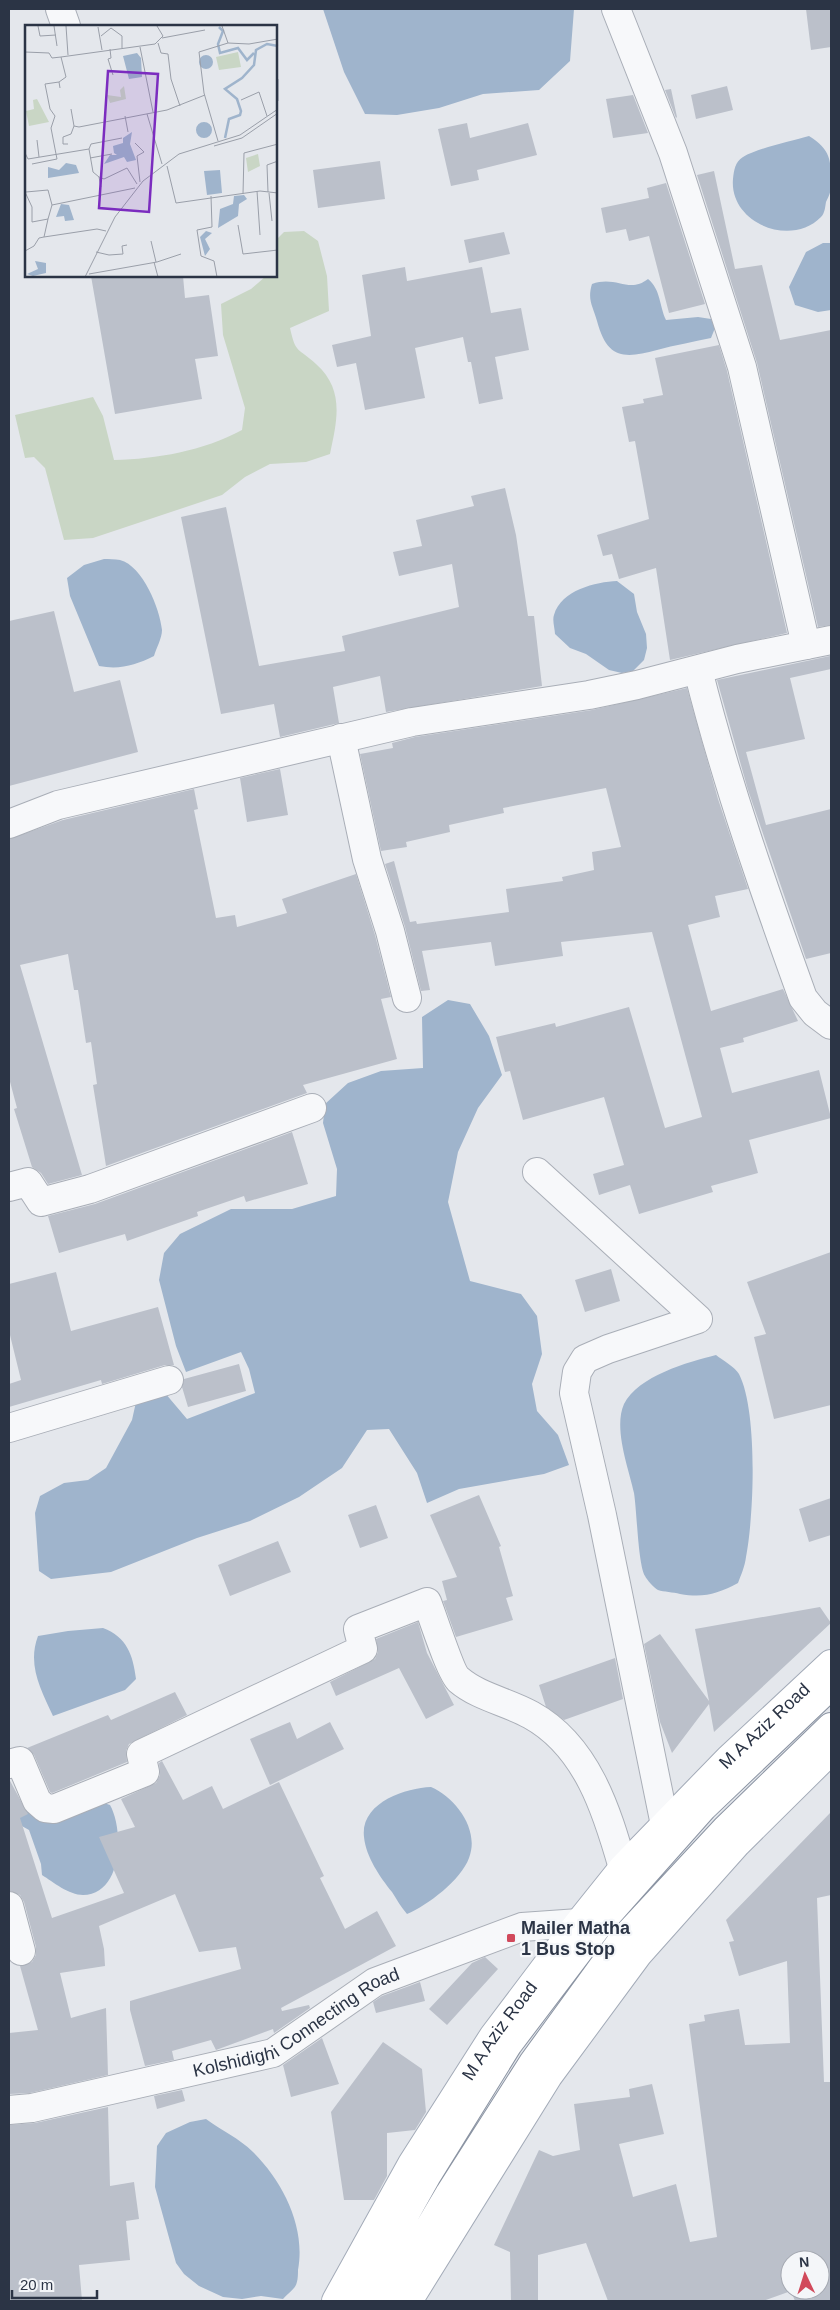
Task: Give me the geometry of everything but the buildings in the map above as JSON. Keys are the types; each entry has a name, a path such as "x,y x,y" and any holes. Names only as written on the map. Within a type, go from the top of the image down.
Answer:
{"main road":[{"name":"M A Aziz Road","path":"336,2301 412,2164 493,2037 578,1923 623,1868 729,1759 831,1664"},
{"path":"356,2301 427,2175 508,2044 593,1932 703,1807 831,1685"},
{"path":"386,2301 450,2193 533,2063 621,1942 726,1829 831,1727"},
{"path":"408,2301 548,2076 638,1954 737,1843 831,1750"}],"street":[{"path":"60,9 66,25"},
{"path":"9,824 58,805 341,738 445,716 589,695 737,659 819,643 742,367 673,153 616,9"},
{"path":"698,670 724,769 758,873 804,998 815,1013 831,1025"},
{"path":"341,738 367,859 390,931 407,998"},
{"path":"9,1187 28,1182 41,1202 65,1196 90,1189 312,1108"},
{"path":"537,1172 698,1319 608,1349 585,1359 577,1372 574,1394 602,1515 665,1825"},
{"path":"9,1428 169,1380"},
{"path":"9,1764 20,1761 37,1801 45,1808 54,1809 145,1772 140,1754 363,1649 358,1629 428,1602 457,1679 485,1695 530,1715 548,1726 587,1771 613,1831 623,1868"},
{"path":"9,1906 21,1951"},
{"name":"Kolshidighi Connecting Road","path":"9,2110 32,2108 274,2053 375,1982 522,1928 578,1923"}],"green space":[{"path":"304,231 318,241 327,276 329,311 290,328 298,350 325,374 335,395 335,429 330,454 306,462 270,464 245,477 222,495 93,538 64,540 45,468 34,457 25,458 15,415 93,397 103,416 114,460 163,456 212,443 242,430 245,408 223,335 221,304 251,289 264,278 278,278 278,238 284,232"}],"water":[{"path":"323,9 574,9 570,61 539,90 483,94 439,108 397,115 365,114 344,72"},
{"path":"809,136 822,146 830,162 831,189 821,217 808,226 794,230 779,230 764,226 751,219 741,208 734,195 734,169 738,161 757,151"},
{"path":"823,243 831,243 831,310 818,312 795,305 789,287 806,252"},
{"path":"648,279 658,293 666,320 698,317 711,319 715,328 711,338 635,355 618,353 612,349 601,334 592,307 590,294 592,284 608,282 635,285"},
{"path":"104,559 120,560 136,571 149,589 161,621 162,633 154,656 128,666 99,666 70,596 67,578 84,565"},
{"path":"617,581 634,594 637,612 646,634 647,648 644,660 633,671 622,673 609,670 586,654 570,648 555,634 553,622 558,606 571,594 599,583"},
{"path":"448,1000 470,1004 489,1036 502,1075 478,1108 458,1152 448,1202 470,1281 521,1294 537,1316 542,1354 532,1384 537,1411 558,1435 569,1465 544,1474 459,1489 427,1503 417,1473 389,1429 367,1430 342,1468 299,1497 250,1521 197,1538 111,1572 51,1579 39,1571 35,1513 40,1496 64,1483 88,1480 106,1468 132,1420 136,1402 165,1393 187,1419 255,1393 249,1369 241,1352 186,1372 176,1346 159,1280 164,1253 180,1234 231,1209 292,1209 336,1196 337,1169 323,1123 325,1104 348,1083 381,1071 423,1068 422,1017"},
{"path":"716,1355 732,1366 739,1374 749,1412 753,1464 751,1516 745,1564 738,1583 717,1592 696,1596 660,1591 649,1582 643,1570 639,1549 634,1493 621,1437 621,1414 624,1404 631,1394 652,1378 678,1366"},
{"path":"103,1628 118,1636 127,1648 131,1655 136,1679 125,1690 53,1716 40,1687 35,1667 34,1657 38,1636"},
{"path":"431,1787 440,1792 457,1807 468,1826 472,1847 469,1858 459,1875 434,1898 407,1914 378,1873 371,1859 365,1844 365,1825 369,1815 386,1800 409,1790"},
{"path":"98,1801 110,1805 115,1816 118,1844 117,1859 113,1873 106,1884 96,1892 83,1895 72,1893 42,1875 41,1864 29,1830 20,1825 16,1817 22,1810"},
{"path":"206,2119 253,2152 274,2177 290,2206 299,2238 300,2254 296,2284 283,2299 261,2296 242,2299 223,2297 199,2286 184,2274 176,2263 155,2187 157,2146 166,2133 190,2122"}],"place":[{"name":"Mailer Matha 1 Bus Stop","path":"511,1938"}]}
